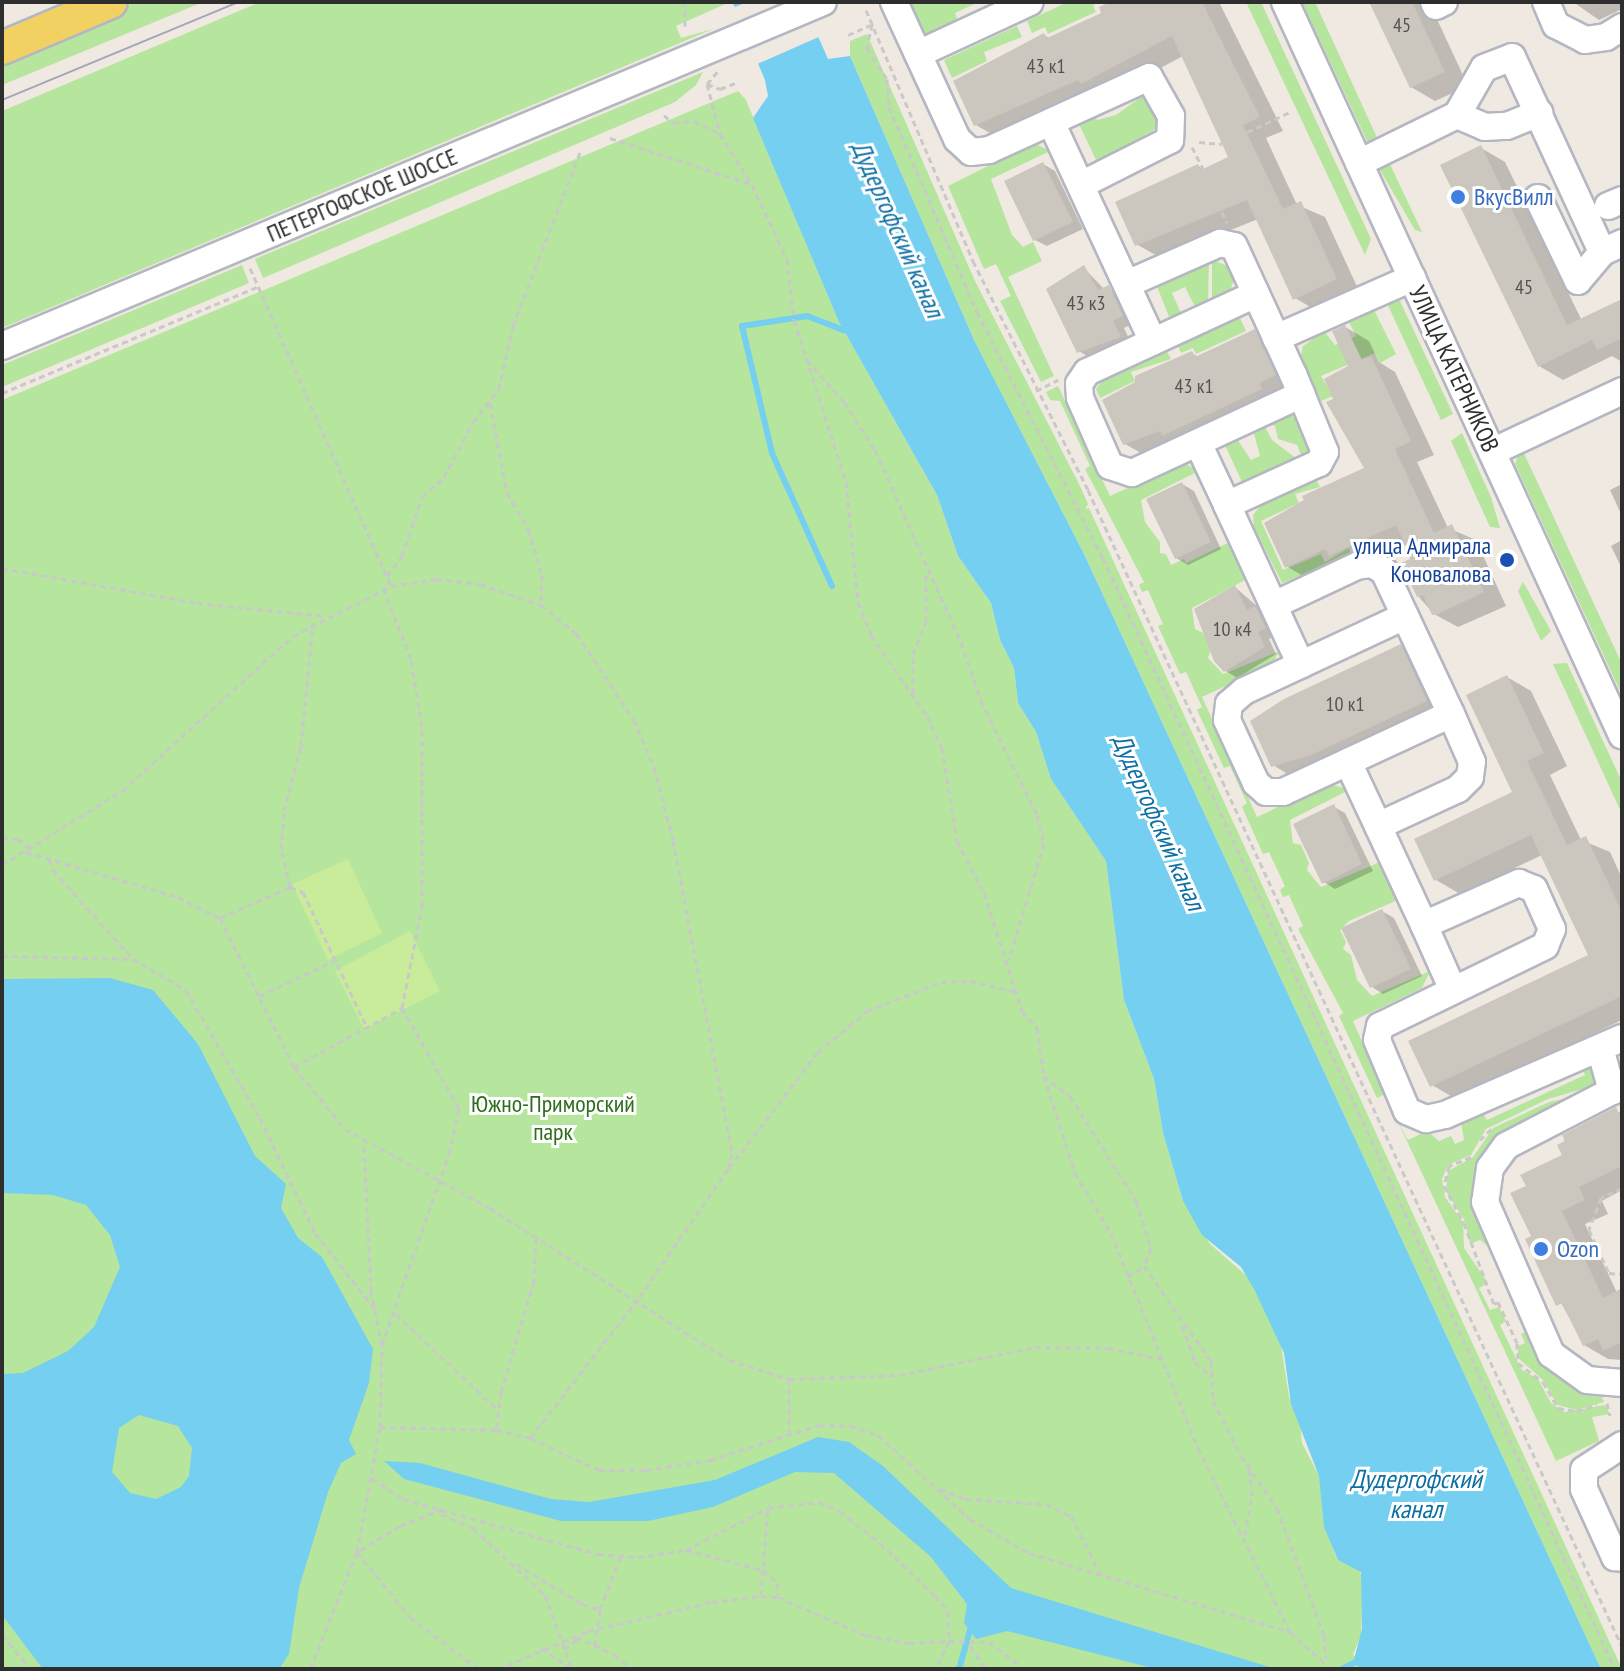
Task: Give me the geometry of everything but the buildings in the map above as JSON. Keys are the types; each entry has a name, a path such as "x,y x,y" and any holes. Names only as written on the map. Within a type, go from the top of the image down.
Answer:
{"main road":[{"path":"2,26 58,2"},
{"path":"2,48 111,2"}],"street":[{"name":"ПЕТЕРГОФСКОЕ ШОССЕ","path":"2,346 723,57 823,2"},
{"path":"894,2 957,139 971,152 989,150 1149,77 1167,106 1175,127 1170,140 1081,185"},
{"path":"918,54 1030,2"},
{"name":"УЛИЦА КАТЕРНИКОВ","path":"1285,2 1622,735"},
{"path":"1434,2 1436,6 1444,2"},
{"path":"1546,2 1556,25 1570,35 1596,39 1621,31"},
{"path":"1359,163 1457,115 1484,68 1512,57 1612,247 1578,281 1538,198"},
{"path":"1457,115 1485,127 1507,126 1539,113"},
{"path":"1051,122 1153,342"},
{"path":"1127,284 1220,243 1234,246 1323,440 1325,452 1319,463 1227,505"},
{"path":"1276,338 1412,278"},
{"path":"1256,294 1087,372 1079,384 1086,412 1110,466 1132,473 1198,443 1245,435 1302,394"},
{"path":"1492,452 1622,391"},
{"path":"1198,443 1301,665"},
{"path":"1274,605 1357,566 1372,564 1384,571 1472,762 1470,777 1458,789 1378,826"},
{"path":"1405,616 1244,691 1229,704 1227,720 1256,783 1266,792 1283,792 1451,714"},
{"path":"1348,762 1452,988"},
{"path":"1424,925 1519,883 1534,889 1552,929 1545,946 1393,1015 1380,1026 1377,1040 1407,1111 1426,1119 1611,1043 1612,1091 1506,1146 1490,1168 1485,1202 1551,1354 1587,1380 1619,1393"},
{"path":"1622,1445 1584,1470 1584,1489 1615,1557 1622,1558"}],"path":[{"path":"685,2 685,26"},
{"path":"866,10 1036,391 1088,490 1622,1647"},
{"path":"848,35 872,24"},
{"path":"872,24 867,48 887,79 889,107 977,312 1103,558 1615,1669"},
{"path":"723,57 707,84 720,134 752,185 787,259 794,320 846,482 858,602 871,635 913,694 942,748 957,841 984,893 1009,961 1022,1011 1037,1028 1044,1076 1075,1173 1094,1199 1198,1448 1290,1632"},
{"path":"887,79 894,77"},
{"path":"707,84 720,89 736,83"},
{"path":"1247,132 1290,112"},
{"path":"664,115 673,123 694,121 720,134"},
{"path":"610,138 752,185"},
{"path":"1199,142 1222,144"},
{"path":"1191,146 1203,169"},
{"path":"387,576 402,556 422,497 444,477 505,373 513,326 524,308 547,231 581,150"},
{"path":"1222,212 1227,223"},
{"path":"2,393 257,287 391,586"},
{"path":"805,357 861,426 961,642 981,701 1037,815 1044,843 1009,961"},
{"path":"1036,391 1056,381"},
{"path":"490,402 507,493 528,529 542,575 541,605"},
{"path":"2,568 197,603 325,616"},
{"path":"913,694 913,654 926,621 926,568"},
{"path":"2,865 122,791 273,652 325,616 391,586 461,580 541,605 588,647 634,720 654,767 724,1098 732,1153 728,1169"},
{"path":"382,1345 396,1313 440,1180 459,1108 402,1008 422,906 422,727 411,659 384,590"},
{"path":"290,887 281,849 284,811 301,746 313,623"},
{"path":"2,838 18,839 30,848"},
{"path":"24,852 178,897 220,918 294,1067 345,1129 364,1142 440,1180 638,1299 729,1360 789,1379 899,1375 1035,1347 1108,1348 1162,1359"},
{"path":"49,859 53,870 133,959 186,990 199,1007 315,1233 375,1309"},
{"path":"220,918 290,887 303,892 366,1025"},
{"path":"2,956 133,959"},
{"path":"259,996 334,961"},
{"path":"530,1438 638,1299 728,1169 770,1121 818,1052 867,1011 941,982 970,981 1017,992"},
{"path":"294,1067 402,1008"},
{"path":"1044,1076 1070,1096 1136,1201 1151,1248 1144,1266 1128,1277"},
{"path":"310,1669 357,1552 380,1427 382,1345 375,1309 364,1142"},
{"path":"1622,1188 1601,1198 1589,1230 1609,1273 1622,1274"},
{"path":"496,1430 498,1410 534,1281 536,1238"},
{"path":"1468,1245 1517,1343 1518,1363 1543,1382 1553,1403 1569,1412 1619,1393"},
{"path":"1144,1266 1182,1326 1211,1361 1213,1401 1285,1528 1324,1635 1326,1661"},
{"path":"396,1313 498,1410"},
{"path":"1182,1326 1195,1362 1212,1378"},
{"path":"789,1379 789,1435"},
{"path":"380,1427 496,1430 530,1438 599,1470 630,1470 710,1460 819,1425 850,1426 878,1435 995,1536 1102,1578 1290,1632 1326,1661 1331,1669"},
{"path":"1244,1537 1252,1495 1248,1464"},
{"path":"372,1478 403,1499 598,1554 621,1556 686,1550 763,1570 777,1583 778,1597"},
{"path":"937,1487 966,1499 1046,1504 1071,1516 1102,1578"},
{"path":"1549,1489 1554,1487"},
{"path":"686,1550 768,1508 819,1502 840,1511 899,1558 941,1603 951,1624 949,1641 936,1669"},
{"path":"761,1596 768,1508"},
{"path":"357,1552 400,1526 442,1512 473,1528 545,1595 560,1643 572,1668"},
{"path":"357,1552 410,1617 479,1669"},
{"path":"595,1645 600,1609 621,1556"},
{"path":"511,1561 582,1604 600,1609"},
{"path":"498,1669 540,1648 597,1629 712,1602 761,1596 778,1597 865,1635 909,1643 949,1641 970,1646 989,1642 1002,1647 1024,1669"},
{"path":"2,1635 31,1669"},
{"path":"574,1636 595,1645 631,1669"},
{"path":"563,1651 580,1638"},
{"path":"970,1646 986,1669"},
{"path":"540,1648 572,1668"}],"green space":[{"path":"136,2 203,2 2,85 2,58"},
{"path":"260,2 730,2 676,26 681,38 713,29 2,328 2,111"},
{"path":"905,2 979,2 955,13 959,24 930,36 917,31"},
{"path":"1068,2 1099,2 1093,5 1096,12 1048,34 1045,27 1032,33 1027,21"},
{"path":"1246,2 1261,2 1371,239 1365,255"},
{"path":"1302,2 1315,2 1379,142 1367,141"},
{"path":"1017,26 1022,37 984,52 987,61 952,78 944,60"},
{"path":"867,34 975,281 1080,486 1088,504 1085,509 1089,508 1622,1669 1601,1669 1084,554 974,340 850,56 850,41"},
{"path":"703,72 696,85 675,102 263,278 255,259"},
{"name":"Южно-Приморский парк","path":"738,91 746,100 839,322 937,495 958,556 991,603 1000,640 1014,668 1018,703 1036,732 1051,779 1106,861 1124,1000 1154,1079 1163,1133 1183,1201 1210,1244 1249,1278 1281,1345 1289,1397 1300,1422 1302,1443 1319,1476 1334,1552 1338,1560 1358,1568 1363,1578 1361,1636 1353,1654 1362,1669 2,1669 2,400"},
{"path":"1141,97 1152,102 1161,126 1097,162 1079,124 1094,115 1097,120 1116,115"},
{"path":"1034,143 1050,151 991,179 1012,235 1023,247 1033,242 1042,261 1008,277 1054,376 1041,382 1000,301 1011,296 996,264 984,269 948,186"},
{"path":"1388,160 1422,232 1415,230 1380,170"},
{"path":"1212,259 1229,267 1234,279 1230,292 1212,302"},
{"path":"1209,260 1208,304 1196,309 1185,287 1172,293 1182,315 1170,319 1156,284"},
{"path":"242,265 249,283 2,387 2,365"},
{"path":"1385,299 1400,301 1453,414 1441,420"},
{"path":"1373,308 1396,354 1380,363 1375,353 1321,376 1333,396 1321,401 1301,356 1303,346 1324,331 1335,345 1356,336 1348,320"},
{"path":"1240,318 1246,331 1196,354 1193,348 1181,353 1178,346"},
{"path":"1167,351 1171,359 1131,372 1135,381 1100,398 1096,389 1102,381"},
{"path":"1058,386 1110,496 1184,463 1199,471 1141,500 1145,522 1160,542 1160,553 1166,554 1171,565 1184,559 1186,563 1232,541 1249,578 1192,608 1195,629 1203,633 1211,650 1208,658 1223,674 1280,651 1271,665 1202,697 1257,817 1327,784 1344,788 1347,791 1290,820 1293,843 1301,845 1309,863 1307,870 1321,887 1380,862 1398,900 1349,921 1340,930 1346,942 1343,949 1351,955 1357,980 1372,996 1430,971 1422,988 1353,1021 1389,1102 1385,1094 1377,1098 1339,1016 1343,1013 1298,929 1303,926 1289,895 1283,897 1280,890 1285,886 1269,852 1263,854 1242,807 1247,803 1230,766 1224,768 1197,710 1202,707 1186,672 1180,674 1158,626 1163,624 1148,590 1142,592 1139,585 1144,582 1085,469 1090,466 1060,401 1050,400 1046,392"},
{"path":"1288,414 1300,420 1310,448 1302,457 1297,445 1278,439 1275,426 1268,423"},
{"path":"1264,425 1272,440 1297,459 1242,482 1225,445 1237,439 1251,460 1260,456 1253,430"},
{"path":"1462,433 1491,497 1500,528 1490,527 1451,441"},
{"path":"1521,447 1622,664 1622,695 1515,464"},
{"path":"1316,479 1320,487 1295,494 1299,503 1261,521 1283,570 1321,554 1325,562 1349,548 1351,555 1282,583 1254,527 1253,515 1261,505"},
{"path":"1523,582 1551,631 1541,641 1518,591"},
{"path":"1567,663 1622,782 1622,814 1553,664"},
{"path":"348,859 382,933 328,960 292,884"},
{"path":"410,931 440,991 364,1029 335,971"},
{"path":"1581,1065 1591,1065 1596,1085 1548,1099 1486,1129 1471,1155 1448,1165 1442,1179 1445,1197 1463,1222 1464,1248 1488,1283 1479,1288 1490,1310 1499,1307 1506,1321 1500,1325 1521,1369 1538,1379 1551,1403 1564,1412 1605,1405 1610,1414 1592,1417 1599,1441 1556,1461 1399,1124 1408,1140 1427,1131 1439,1141 1451,1136 1455,1144 1464,1140 1461,1122 1482,1112 1487,1120 1585,1075"},
{"path":"1573,1097 1513,1125 1489,1146 1472,1192 1489,1247 1480,1240 1470,1244 1465,1221 1446,1191 1448,1171 1473,1157 1493,1128 1549,1102"},
{"path":"1528,1331 1555,1376 1601,1395 1604,1402 1577,1410 1557,1405 1543,1380 1518,1358 1518,1346 1525,1343 1521,1334"}],"water":[{"name":"Дудергофский канал","path":"732,2 803,2 828,59 850,56 974,340 1084,554 1601,1669 1362,1669 1353,1663 1362,1629 1361,1572 1338,1560 1324,1527 1319,1476 1291,1404 1284,1353 1254,1289 1241,1267 1202,1235 1183,1201 1163,1133 1154,1079 1124,1000 1106,861 1051,779 1036,732 1018,703 1014,668 1000,640 991,603 958,556 937,495 839,322 753,118 768,96 765,80"},
{"path":"110,978 153,990 198,1044 255,1156 286,1184 281,1208 298,1238 322,1257 373,1349 369,1383 349,1440 356,1454 341,1463 328,1492 299,1588 289,1654 279,1669 43,1669 2,1615 2,1374 23,1373 68,1351 94,1327 120,1267 110,1235 86,1205 53,1195 2,1193 2,979","holes":["139,1415 178,1426 192,1448 189,1476 181,1487 156,1499 130,1493 112,1472 119,1428"]},
{"path":"818,1437 849,1442 883,1466 1011,1588 1276,1669 1156,1669 1007,1631 976,1639 964,1623 967,1604 931,1557 834,1473 795,1472 713,1507 648,1521 561,1521 404,1479 384,1461 420,1463 551,1499 589,1502 715,1480"}],"pier":[{"path":"732,2 735,7 747,2 807,2 821,36 755,65"}],"waterway":[{"path":"832,586 772,453 742,326 807,316 844,330"},
{"path":"959,1669 971,1627"},
{"path":"1342,1669 1360,1660"}],"tram line":[{"path":"2,100 239,2"}],"place":[{"name":"ВкусВилл","path":"1458,197"},
{"name":"улица Адмирала Коновалова","path":"1507,560"},
{"name":"Ozon","path":"1541,1249"}]}
